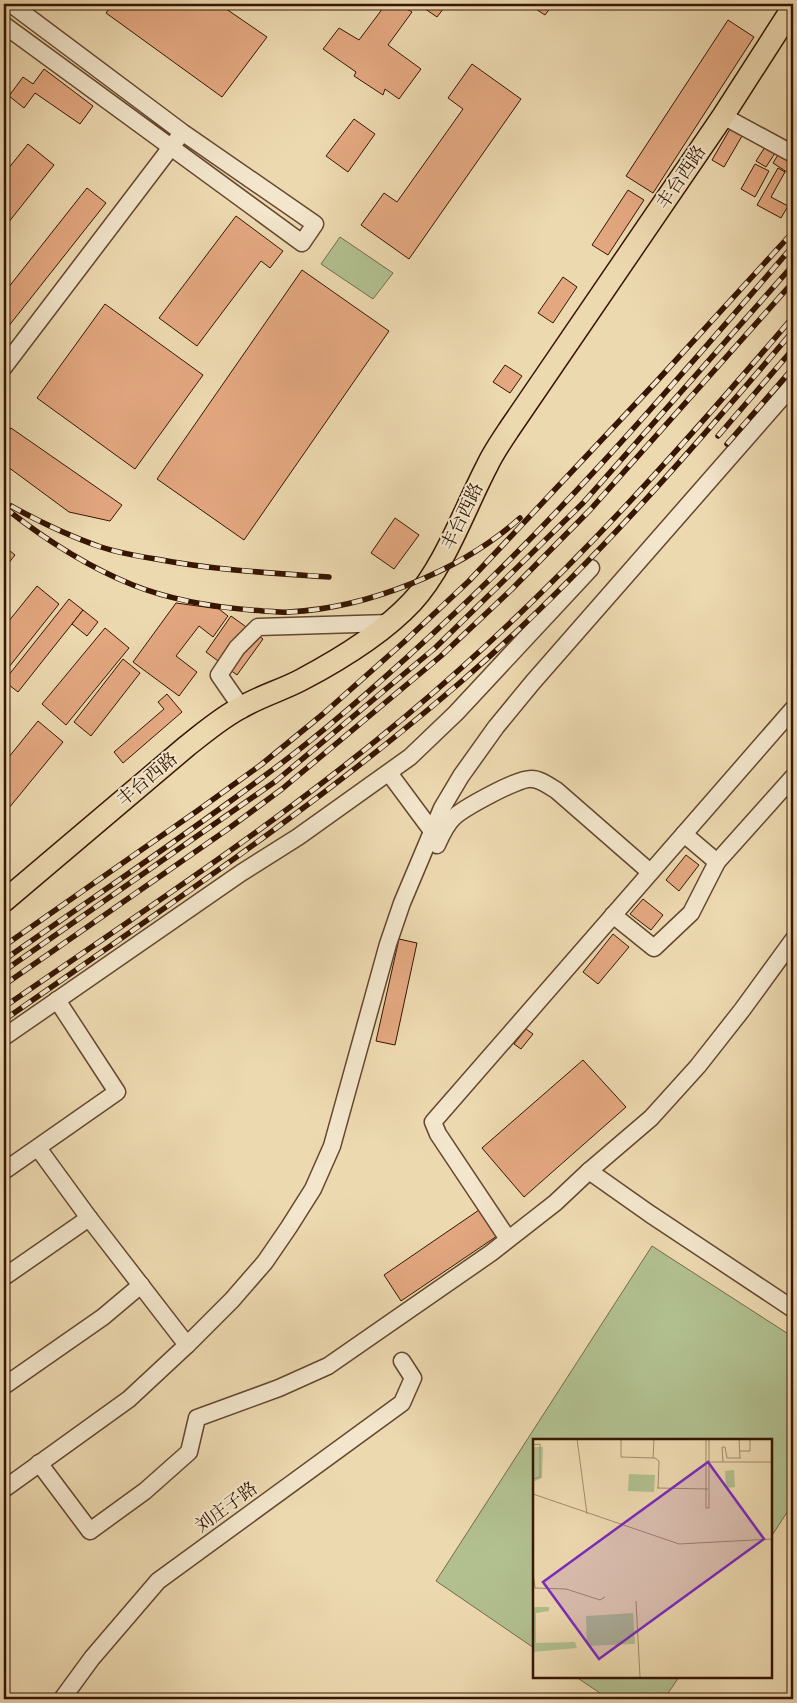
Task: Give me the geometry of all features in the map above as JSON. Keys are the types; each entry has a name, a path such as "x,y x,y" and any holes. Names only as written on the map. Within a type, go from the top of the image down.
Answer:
{"main road":[{"name":"丰台西路","path":"4,901 215,724 241,707 325,667 390,623 413,602 432,575 458,527 487,465 510,428 723,116 793,7"}],"street":[{"path":"4,25 302,244 316,224 182,132 11,4"},
{"path":"723,116 793,154"},
{"path":"4,366 182,132"},
{"path":"4,1489 129,1399 232,1300 265,1262 313,1189 332,1146 388,944 402,902 442,808 461,776 496,727 793,386"},
{"path":"4,1038 410,758 456,712 591,568"},
{"path":"241,707 220,675 237,648 258,627 390,623"},
{"path":"508,1239 438,1134 433,1122 793,709"},
{"path":"389,773 432,831"},
{"path":"613,915 654,948 691,913 717,862 793,777"},
{"path":"402,902 408,899 422,877 442,832 453,818 474,804 516,782 531,778 556,790 650,872"},
{"path":"684,834 717,862"},
{"path":"40,1463 90,1531 145,1491 189,1452 197,1418 279,1388 328,1366 420,1303 555,1203 588,1171 651,1118 698,1066 793,940"},
{"path":"4,1171 117,1092 57,1000"},
{"path":"38,1148 89,1218 187,1345"},
{"path":"588,1171 793,1309"},
{"path":"4,1277 89,1218"},
{"path":"4,1386 103,1317 141,1285"},
{"name":"刘庄子路","path":"62,1699 92,1658 158,1581 402,1403 413,1378 402,1361"}],"green space":[{"path":"340,237 393,273 373,299 321,264"},
{"path":"652,1246 793,1337 793,1503 772,1535 772,1439 533,1439 533,1647 436,1581"},
{"path":"578,1678 678,1678 664,1699 609,1699"}],"building":[{"path":"112,4 219,4 267,37 222,97 106,13"},
{"path":"386,4 399,4 412,12 388,45 421,69 399,99 385,89 383,95 354,76 356,72 323,49 339,28 359,40"},
{"path":"418,4 447,4 437,17"},
{"path":"528,4 553,4 545,15"},
{"path":"728,20 754,37 653,193 626,176"},
{"path":"472,64 521,99 409,259 361,225 384,193 397,202 463,109 448,98"},
{"path":"44,69 93,106 80,124 35,93 24,108 9,96 23,77 33,84"},
{"path":"354,119 375,134 348,172 326,156"},
{"path":"730,129 742,136 724,167 712,160"},
{"path":"28,144 54,165 4,228 4,174"},
{"path":"767,144 777,150 766,167 756,161"},
{"path":"781,150 793,157 793,176 773,163"},
{"path":"755,164 769,171 755,197 741,189"},
{"path":"778,168 785,172 771,197 788,206 781,218 757,205"},
{"path":"87,188 106,203 4,332 4,293"},
{"path":"628,190 644,200 608,255 592,245"},
{"path":"236,216 283,251 270,268 261,261 197,346 159,318"},
{"path":"302,270 389,331 244,540 157,479"},
{"path":"563,277 577,287 553,323 538,313"},
{"path":"105,304 203,375 135,469 37,398"},
{"path":"505,365 522,376 510,393 493,382"},
{"path":"11,428 122,505 110,521 69,512 4,464 4,439"},
{"path":"395,518 419,535 394,569 371,553"},
{"path":"4,546 15,555 4,569"},
{"path":"37,586 59,604 5,672 4,627"},
{"path":"69,599 83,610 18,692 4,681"},
{"path":"176,603 219,609 228,616 213,637 199,626 176,656 197,672 179,696 133,662"},
{"path":"83,610 98,622 87,636 72,624"},
{"path":"231,616 263,639 237,675 206,652"},
{"path":"105,628 129,648 66,725 42,704"},
{"path":"123,659 140,673 91,736 74,722"},
{"path":"167,694 182,712 123,763 114,752 164,709 158,702"},
{"path":"38,721 63,742 4,814 4,763"},
{"path":"686,855 699,865 679,891 666,880"},
{"path":"643,899 663,915 651,930 630,914"},
{"path":"613,934 629,947 598,984 583,972"},
{"path":"399,939 417,943 395,1045 376,1041"},
{"path":"526,1029 533,1034 521,1049 514,1044"},
{"path":"583,1060 626,1107 524,1197 482,1148"},
{"path":"479,1210 497,1236 401,1301 384,1275"}],"railway":[{"path":"4,946 262,764 323,714 404,642 469,581 656,382 793,232"},
{"path":"4,960 202,822 288,758 349,709 408,657 524,546 616,448 793,246"},
{"path":"4,971 276,781 435,648 583,503 793,265"},
{"path":"4,985 228,829 282,789 441,656 511,590 590,510 793,282"},
{"path":"4,1007 179,887 294,804 405,717 459,670 547,587 632,499 714,409 793,317"},
{"path":"4,1020 296,814 352,771 463,680 508,640 593,556 675,467 793,331"},
{"path":"718,436 793,349"},
{"path":"727,444 793,368"},
{"path":"11,506 66,533 121,553 220,568 329,577"},
{"path":"4,507 34,530 65,550 98,569 148,591 197,603 247,610 282,612 319,609 350,603 412,583 442,570 470,554 520,518"}]}
